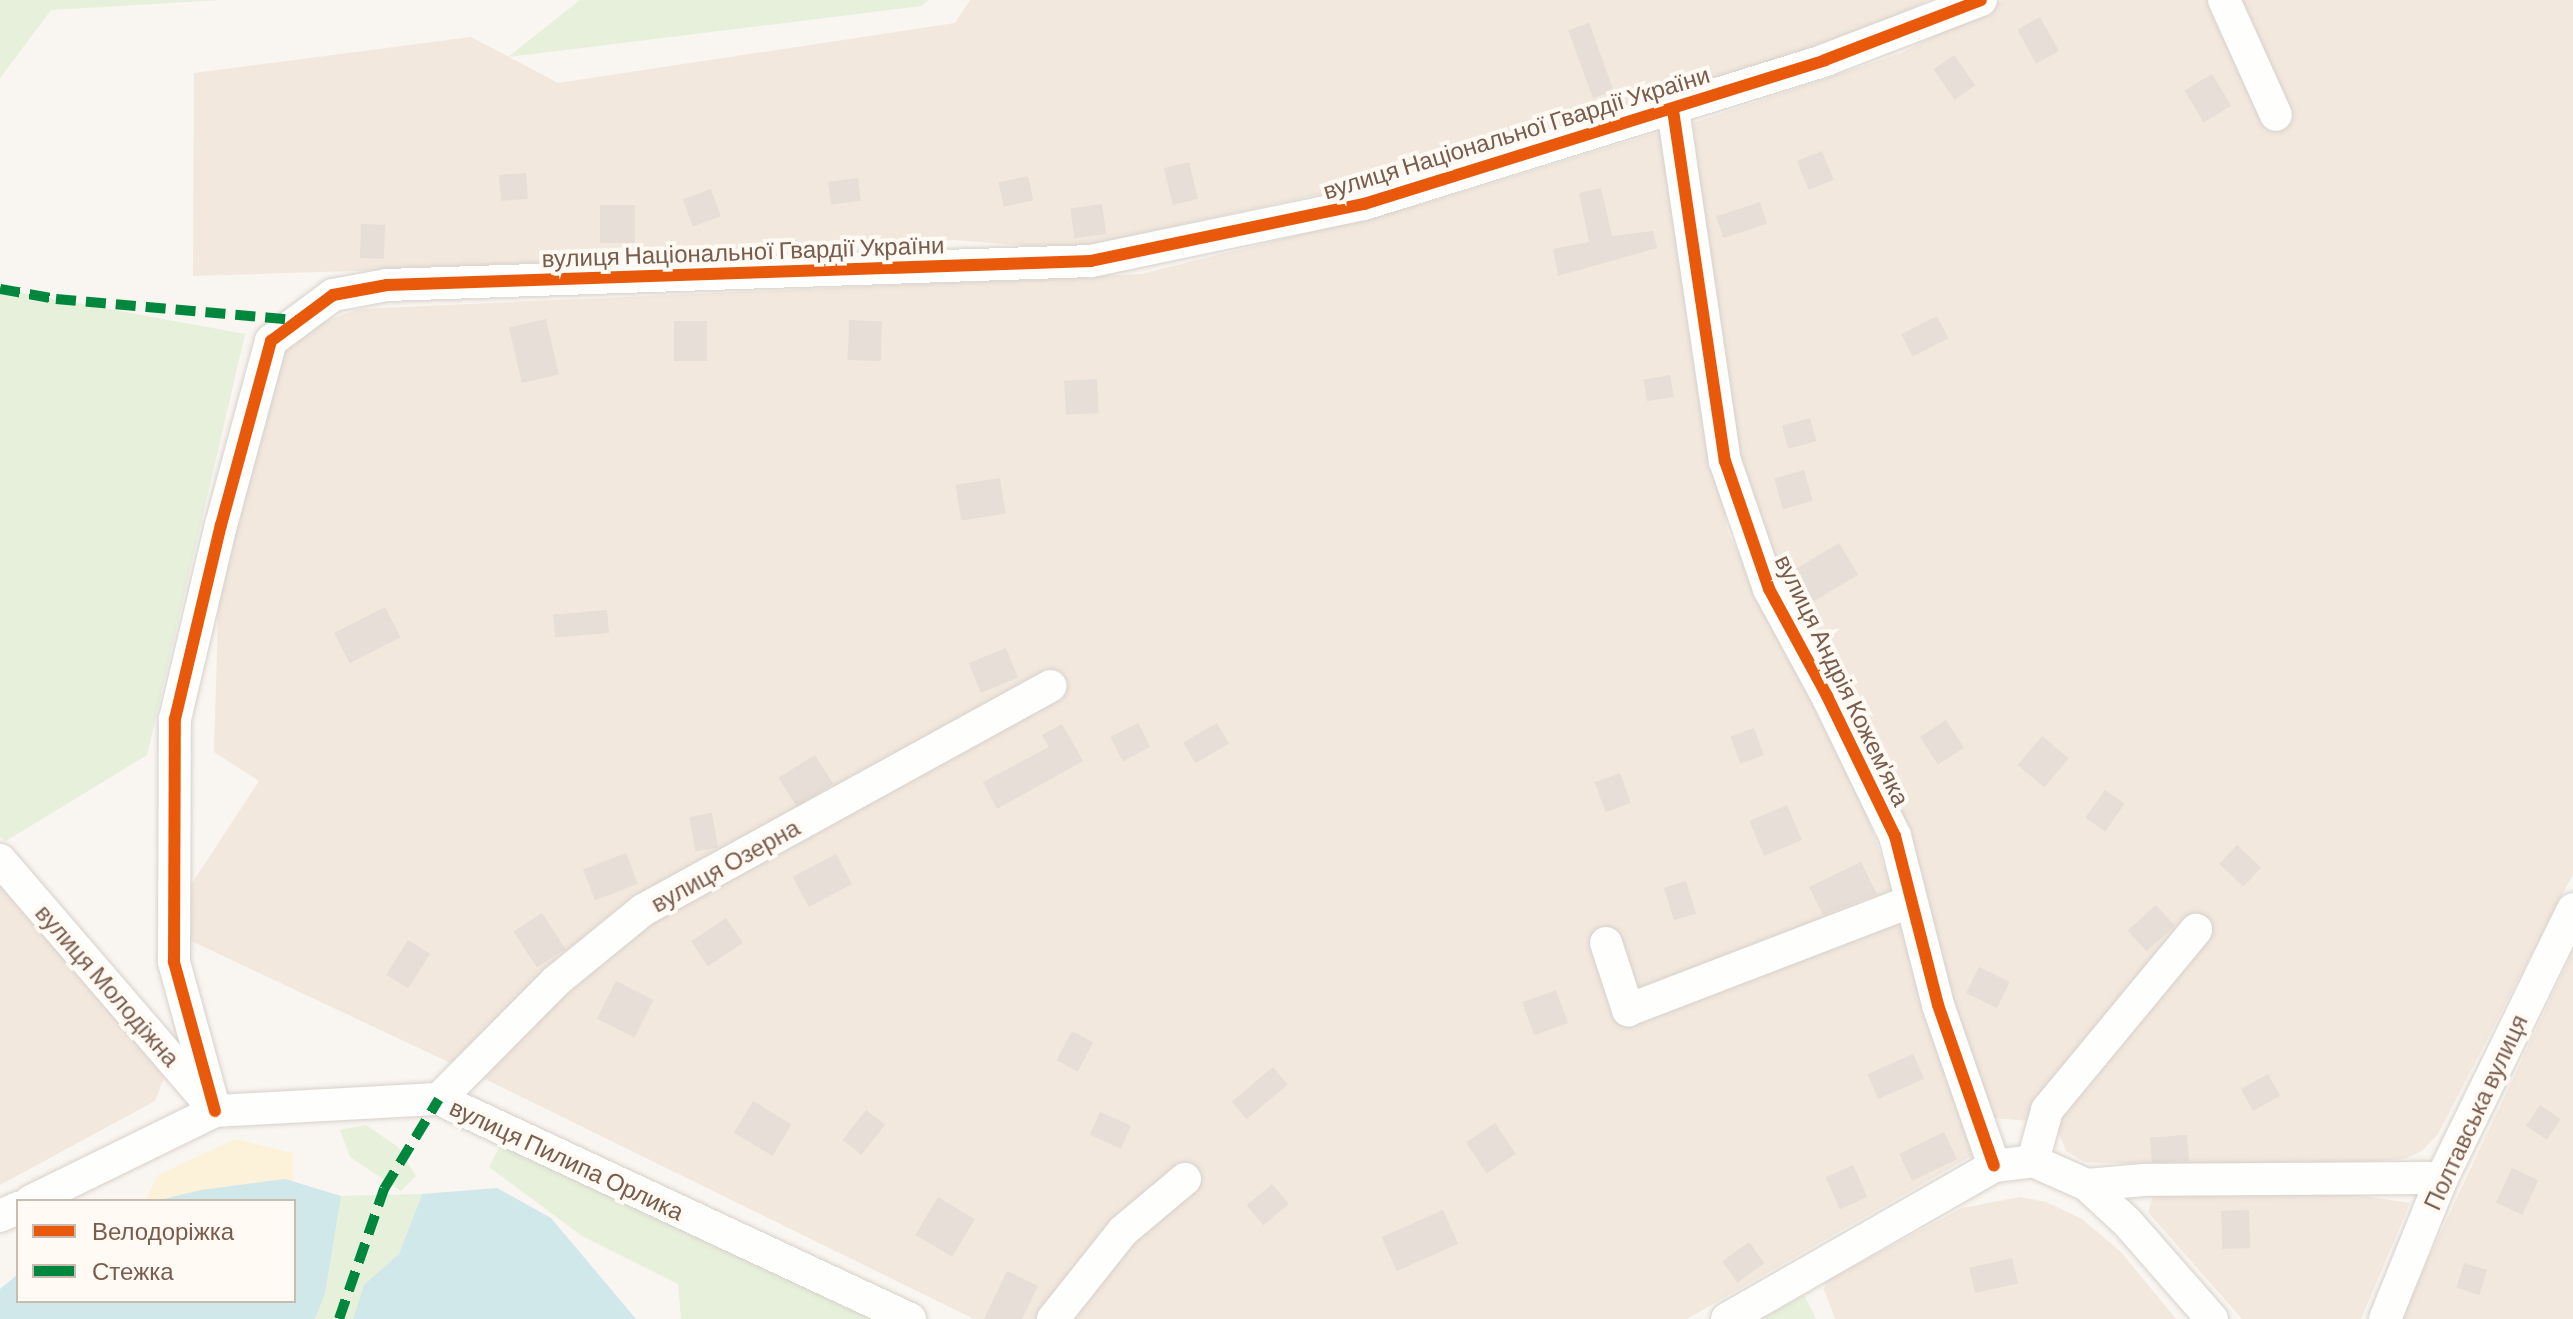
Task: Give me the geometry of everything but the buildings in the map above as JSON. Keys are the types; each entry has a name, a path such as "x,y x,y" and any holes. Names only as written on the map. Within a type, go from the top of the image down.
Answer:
{"street":[{"name":"вулиця Національної Гвардії України","path":"215,1111 174,962 175,719 221,525 271,341 333,295 387,285 1091,261 1364,204 1673,110 1825,60 1981,0"},
{"path":"2224,0 2276,115"},
{"name":"вулиця Андрія Кожем'яка","path":"1673,110 1725,461 1769,589 1827,696 1895,836 1938,1005 1994,1166"},
{"name":"вулиця Озерна","path":"439,1099 556,981 643,910 1051,686"},
{"name":"вулиця Молодіжна","path":"0,860 215,1111"},
{"path":"1606,943 1628,1010 1910,902"},
{"name":"Полтавська вулиця","path":"2385,1319 2442,1178 2573,909"},
{"path":"2033,1161 2047,1110 2196,930"},
{"name":"вулиця Пилипа Орлика","path":"35,1199 215,1111 439,1099 910,1319"},
{"path":"1727,1319 1994,1166 2033,1161 2087,1185 2127,1222 2212,1319"},
{"path":"2087,1185 2144,1180 2442,1178"},
{"path":"1053,1319 1123,1231 1185,1179"}],"shaded area":[{"path":"970,0 1929,0 1844,41 1385,180 1069,249 953,240 452,268 193,276 194,73 471,37 558,83 955,23"},
{"path":"2003,0 2573,0 2573,874 2438,1134 2422,1151 2404,1159 2254,1169 2084,1162 2066,1151 2055,1123 1992,1118 1780,579 1734,445 1712,312 1693,123 1901,53"},
{"path":"1662,131 1728,533 1849,763 1919,966 1973,1155 1687,1319 974,1319 493,1083 187,939 187,891 259,781 214,752 219,582 276,368 293,332 359,309 1141,274 1419,205"},
{"path":"0,886 142,1046 164,1078 155,1101 0,1185"},
{"path":"2573,951 2573,1319 2400,1319"},
{"path":"2331,1191 2410,1203 2361,1319 2242,1319 2148,1212 2154,1193"},
{"path":"2020,1197 2046,1202 2082,1219 2121,1252 2176,1319 1835,1319 1824,1289 1826,1281 1962,1208"}],"green space":[{"path":"0,0 221,0 51,10 0,78"},
{"path":"580,0 929,0 921,6 508,57"},
{"path":"0,289 245,334 147,755 6,841 0,837"},
{"path":"366,1125 398,1147 416,1176 401,1191 350,1157 340,1130"},
{"path":"502,1142 887,1319 681,1319 678,1284 582,1236 489,1167"},
{"path":"422,1194 399,1254 359,1319 315,1319 341,1196"},
{"path":"1804,1295 1816,1319 1762,1319"}],"sand":[{"path":"235,1139 293,1153 293,1182 226,1187 177,1199 146,1199 158,1175"}],"water":[{"path":"285,1179 341,1196 325,1293 315,1319 0,1319 0,1289 16,1276 16,1303 296,1303 296,1199 163,1199 201,1190"},
{"path":"497,1188 551,1218 636,1319 353,1319 364,1285 399,1254 422,1194"}],"marked path":[{"path":"0,289 56,299 298,320"},
{"path":"339,1319 384,1189 439,1099"}],"cycle path":[{"path":"215,1111 174,962 175,719 221,525 271,341 333,295 387,285 1091,261 1364,204 1825,60 1981,0"},
{"path":"1673,110 1725,461 1769,589 1827,696 1895,836 1938,1005 1994,1166"}]}
